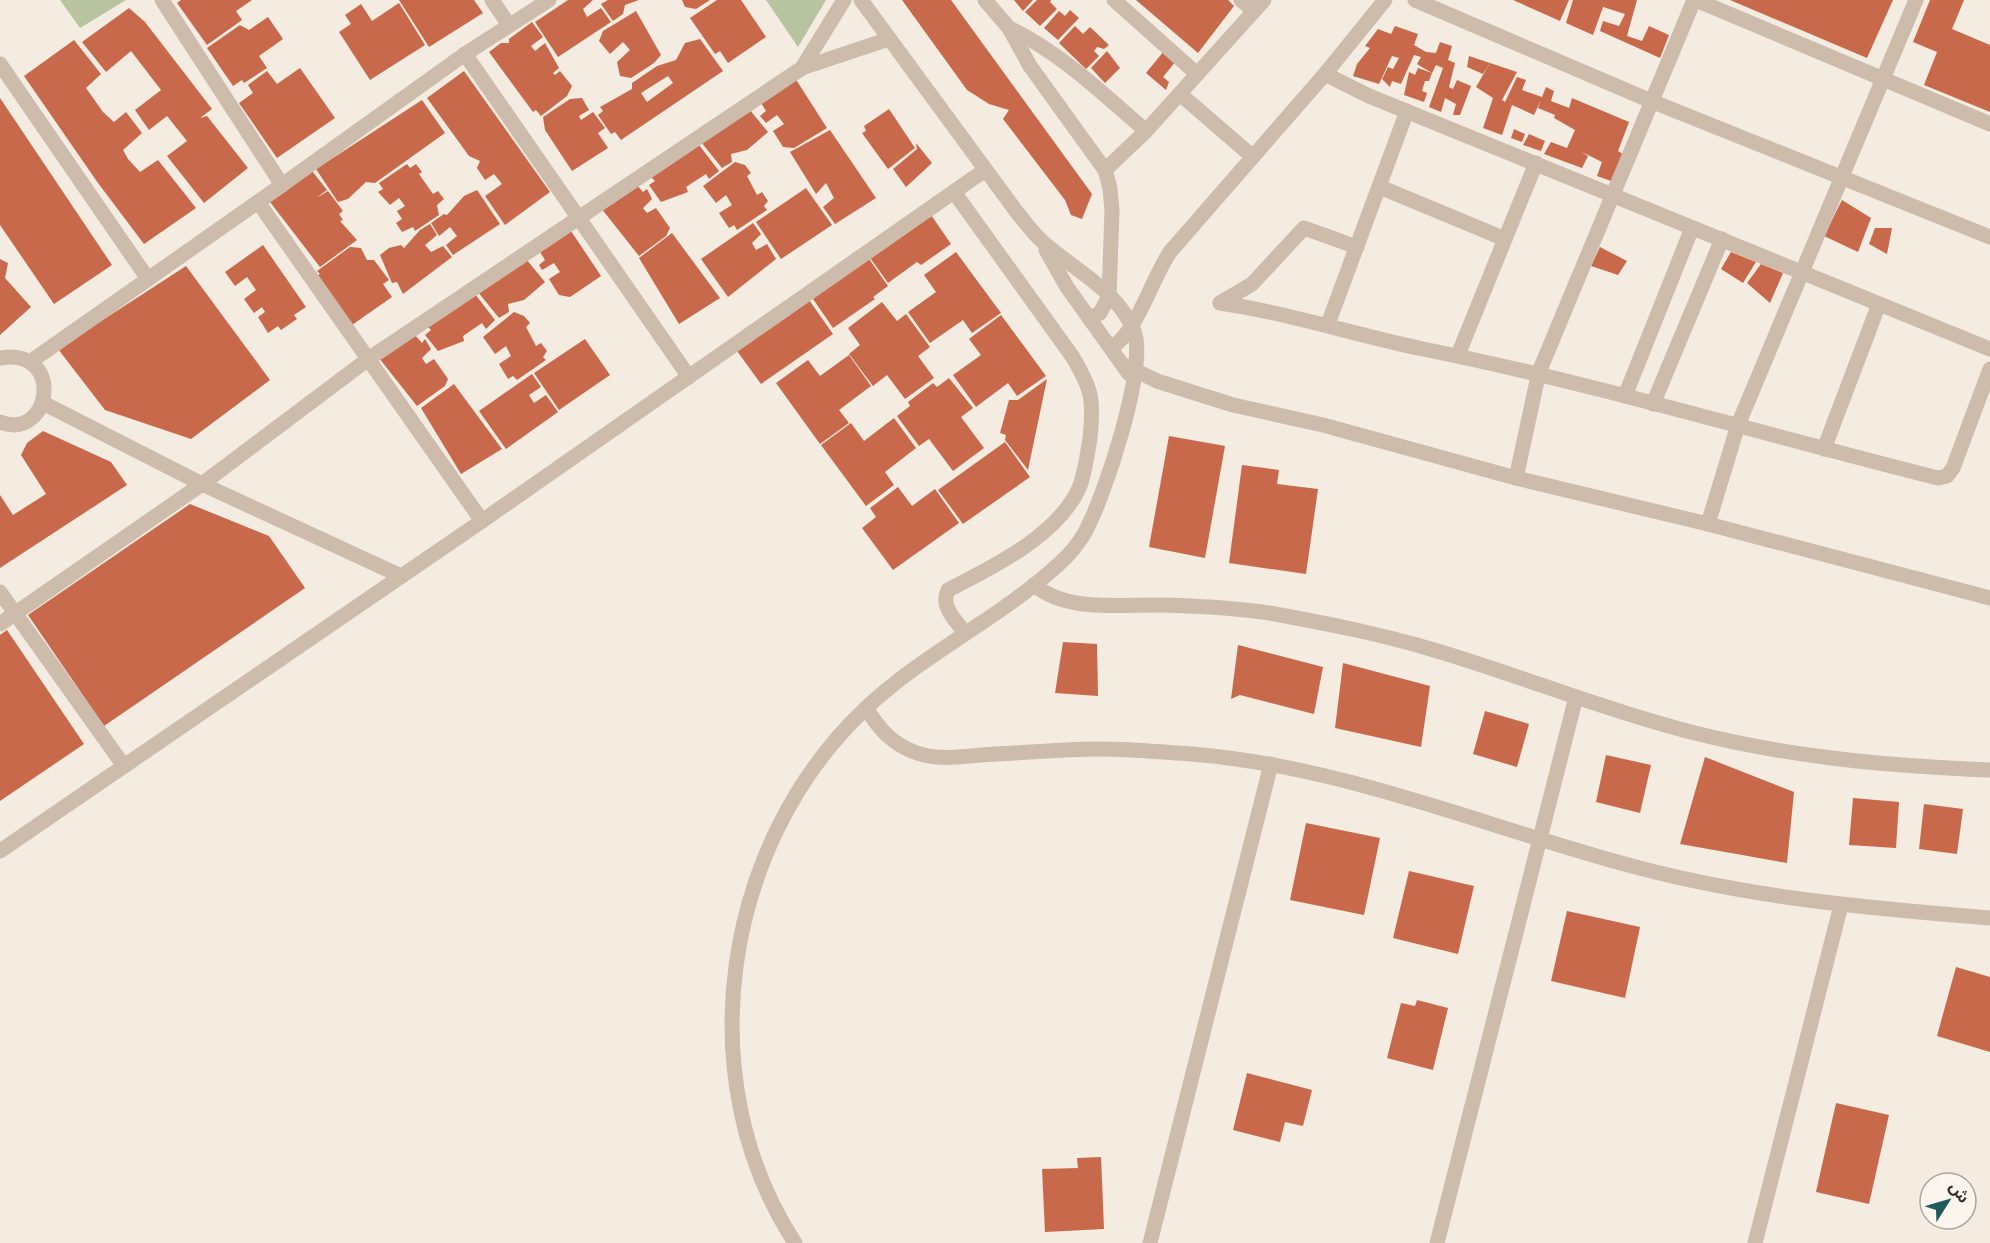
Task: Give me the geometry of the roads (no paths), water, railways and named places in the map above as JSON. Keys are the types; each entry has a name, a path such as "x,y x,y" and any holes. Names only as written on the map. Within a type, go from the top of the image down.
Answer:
{"street":[{"path":"162,0 282,185"},
{"path":"492,0 509,25"},
{"path":"30,362 465,54 549,0"},
{"path":"802,68 844,0"},
{"path":"861,0 985,170 1042,242 1067,287 1089,318 1111,348 1130,368 1157,381 1233,405 1323,425 1516,478 1708,524 1990,598"},
{"path":"985,0 1009,28 1030,66 1105,170 1110,188 1112,211 1108,296 1100,313 1089,318"},
{"path":"1114,0 1197,75"},
{"path":"1105,170 1146,131 1259,6 1241,0"},
{"path":"1111,348 1121,340 1132,325 1156,273 1170,252 1325,74 1385,0"},
{"path":"1414,0 1651,101 1990,237"},
{"path":"1516,478 1539,372 1615,196 1651,101 1695,0 1883,81 1990,124"},
{"path":"1708,524 1738,425 1916,0"},
{"path":"1009,28 1035,41 1067,63 1146,131"},
{"path":"0,624 202,484 367,360 802,68 889,39"},
{"path":"465,54 689,376"},
{"path":"0,64 148,279"},
{"path":"1325,74 1407,111 1722,239 1801,274 1990,349"},
{"path":"1180,94 1253,157"},
{"path":"1328,324 1407,111"},
{"path":"1458,355 1536,163"},
{"path":"0,851 482,521 985,170"},
{"path":"1380,187 1505,239"},
{"path":"954,192 1072,356 1087,381 1093,405 1080,484 1060,517 1022,548 948,590 944,599 946,608 965,633"},
{"path":"258,202 482,521"},
{"path":"1357,247 1304,228 1252,284 1220,303 1265,309 1422,349 1539,372 1938,478 1947,476 1953,468 1990,369"},
{"path":"1625,396 1692,228"},
{"path":"1653,404 1722,239"},
{"path":"795,1243 785,1228 752,1157 734,1069 731,1000 741,931 756,874 781,820 832,741 915,665 1034,585 1062,561 1083,535 1105,489 1135,386 1130,368 1138,344 1132,325 1108,296 1042,242"},
{"path":"1824,449 1879,304"},
{"path":"0,358 16,356 30,362 41,373 46,388 43,403 35,416 21,423 0,422"},
{"path":"43,403 202,484 401,576"},
{"path":"1034,585 1048,596 1081,604 1166,606 1270,613 1359,629 1436,650 1687,731 1782,753 1920,768 1990,770"},
{"path":"0,592 124,766"},
{"path":"1437,1243 1576,697"},
{"path":"866,708 877,726 893,742 920,754 958,757 1095,748 1193,754 1271,764 1357,783 1692,881 1840,906 1990,918"},
{"path":"1150,1243 1271,764"},
{"path":"1755,1243 1840,906"}]}
